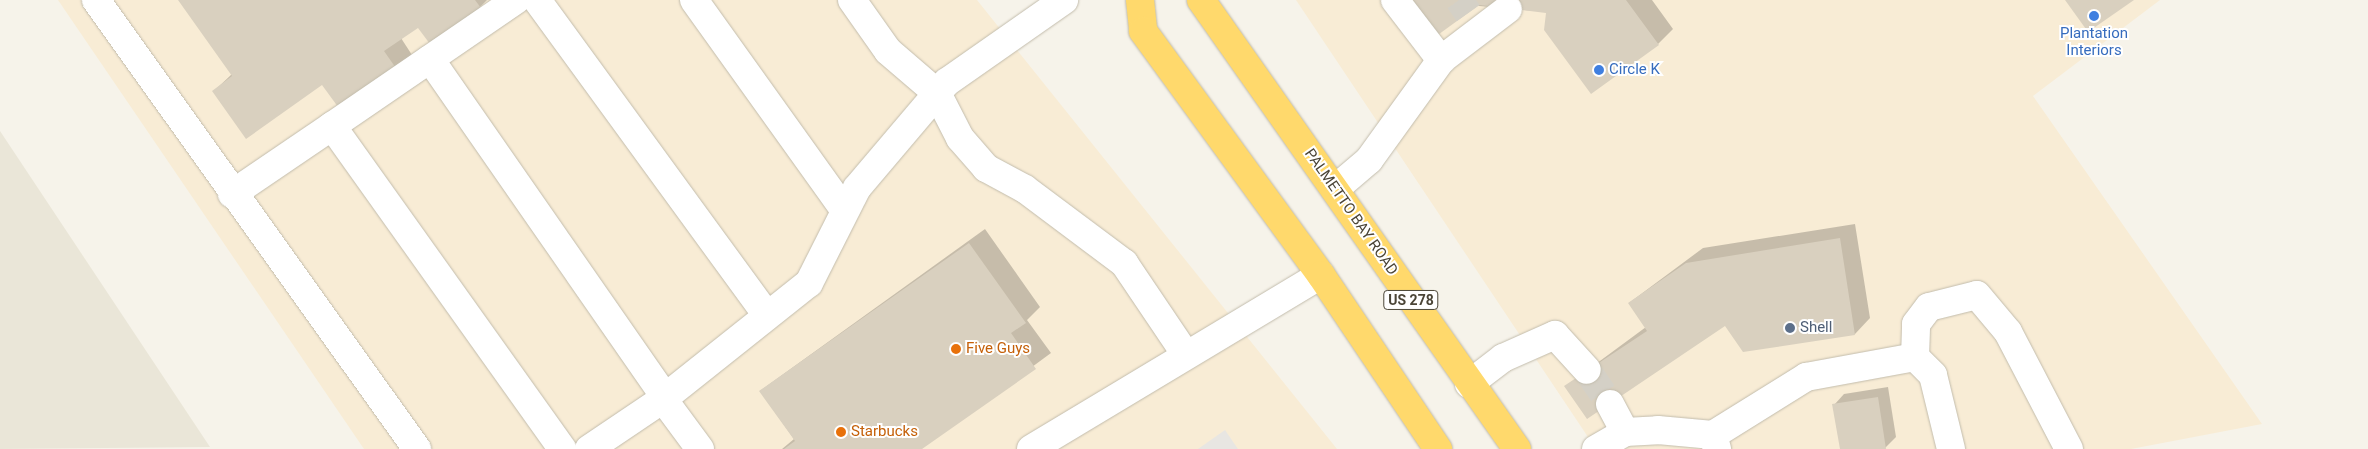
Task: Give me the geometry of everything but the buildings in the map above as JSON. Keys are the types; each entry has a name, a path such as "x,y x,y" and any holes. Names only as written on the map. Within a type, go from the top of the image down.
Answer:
{"highway":[{"path":"1140,0 1144,31 1321,275 1438,449"},
{"name":"PALMETTO BAY ROAD","path":"1201,0 1335,189 1469,384 1517,449"}],"lane":[{"path":"96,0 232,194 417,449"},
{"path":"232,194 516,0"},
{"path":"537,0 767,315"},
{"path":"694,0 845,211"},
{"path":"852,0 888,51 937,92 960,138 986,168 1025,189 1124,263 1186,355"},
{"path":"589,449 664,398 809,283 856,188 937,92 1064,0"},
{"path":"1395,0 1441,60"},
{"path":"1335,189 1369,160 1441,60 1475,22 1508,9"},
{"path":"430,59 700,449"},
{"path":"332,126 562,449"},
{"path":"1031,449 1321,275"},
{"path":"1952,449 1933,375 1915,357 1916,324 1929,308 1978,295 2008,332 2068,449"},
{"path":"1469,384 1503,358 1554,335 1587,370"},
{"path":"1596,449 1625,432 1658,430 1715,442 1806,377 1915,357"},
{"path":"1610,404 1625,432"}],"shaded area":[{"path":"58,0 977,0 1337,449 364,449"},
{"path":"1296,0 2160,0 2033,96 2262,424 2131,449 1596,449"},
{"path":"0,131 210,447 0,449"},
{"path":"1225,430 1238,449 1198,449"}],"tunnel":[{"path":"1459,0 1468,13"},
{"path":"1587,370 1610,404"}],"place":[{"name":"Plantation Interiors","path":"2094,16"},
{"name":"Circle K","path":"1599,70"},
{"name":"Shell","path":"1790,328"},
{"name":"Five Guys","path":"956,349"},
{"name":"Starbucks","path":"841,432"}]}
